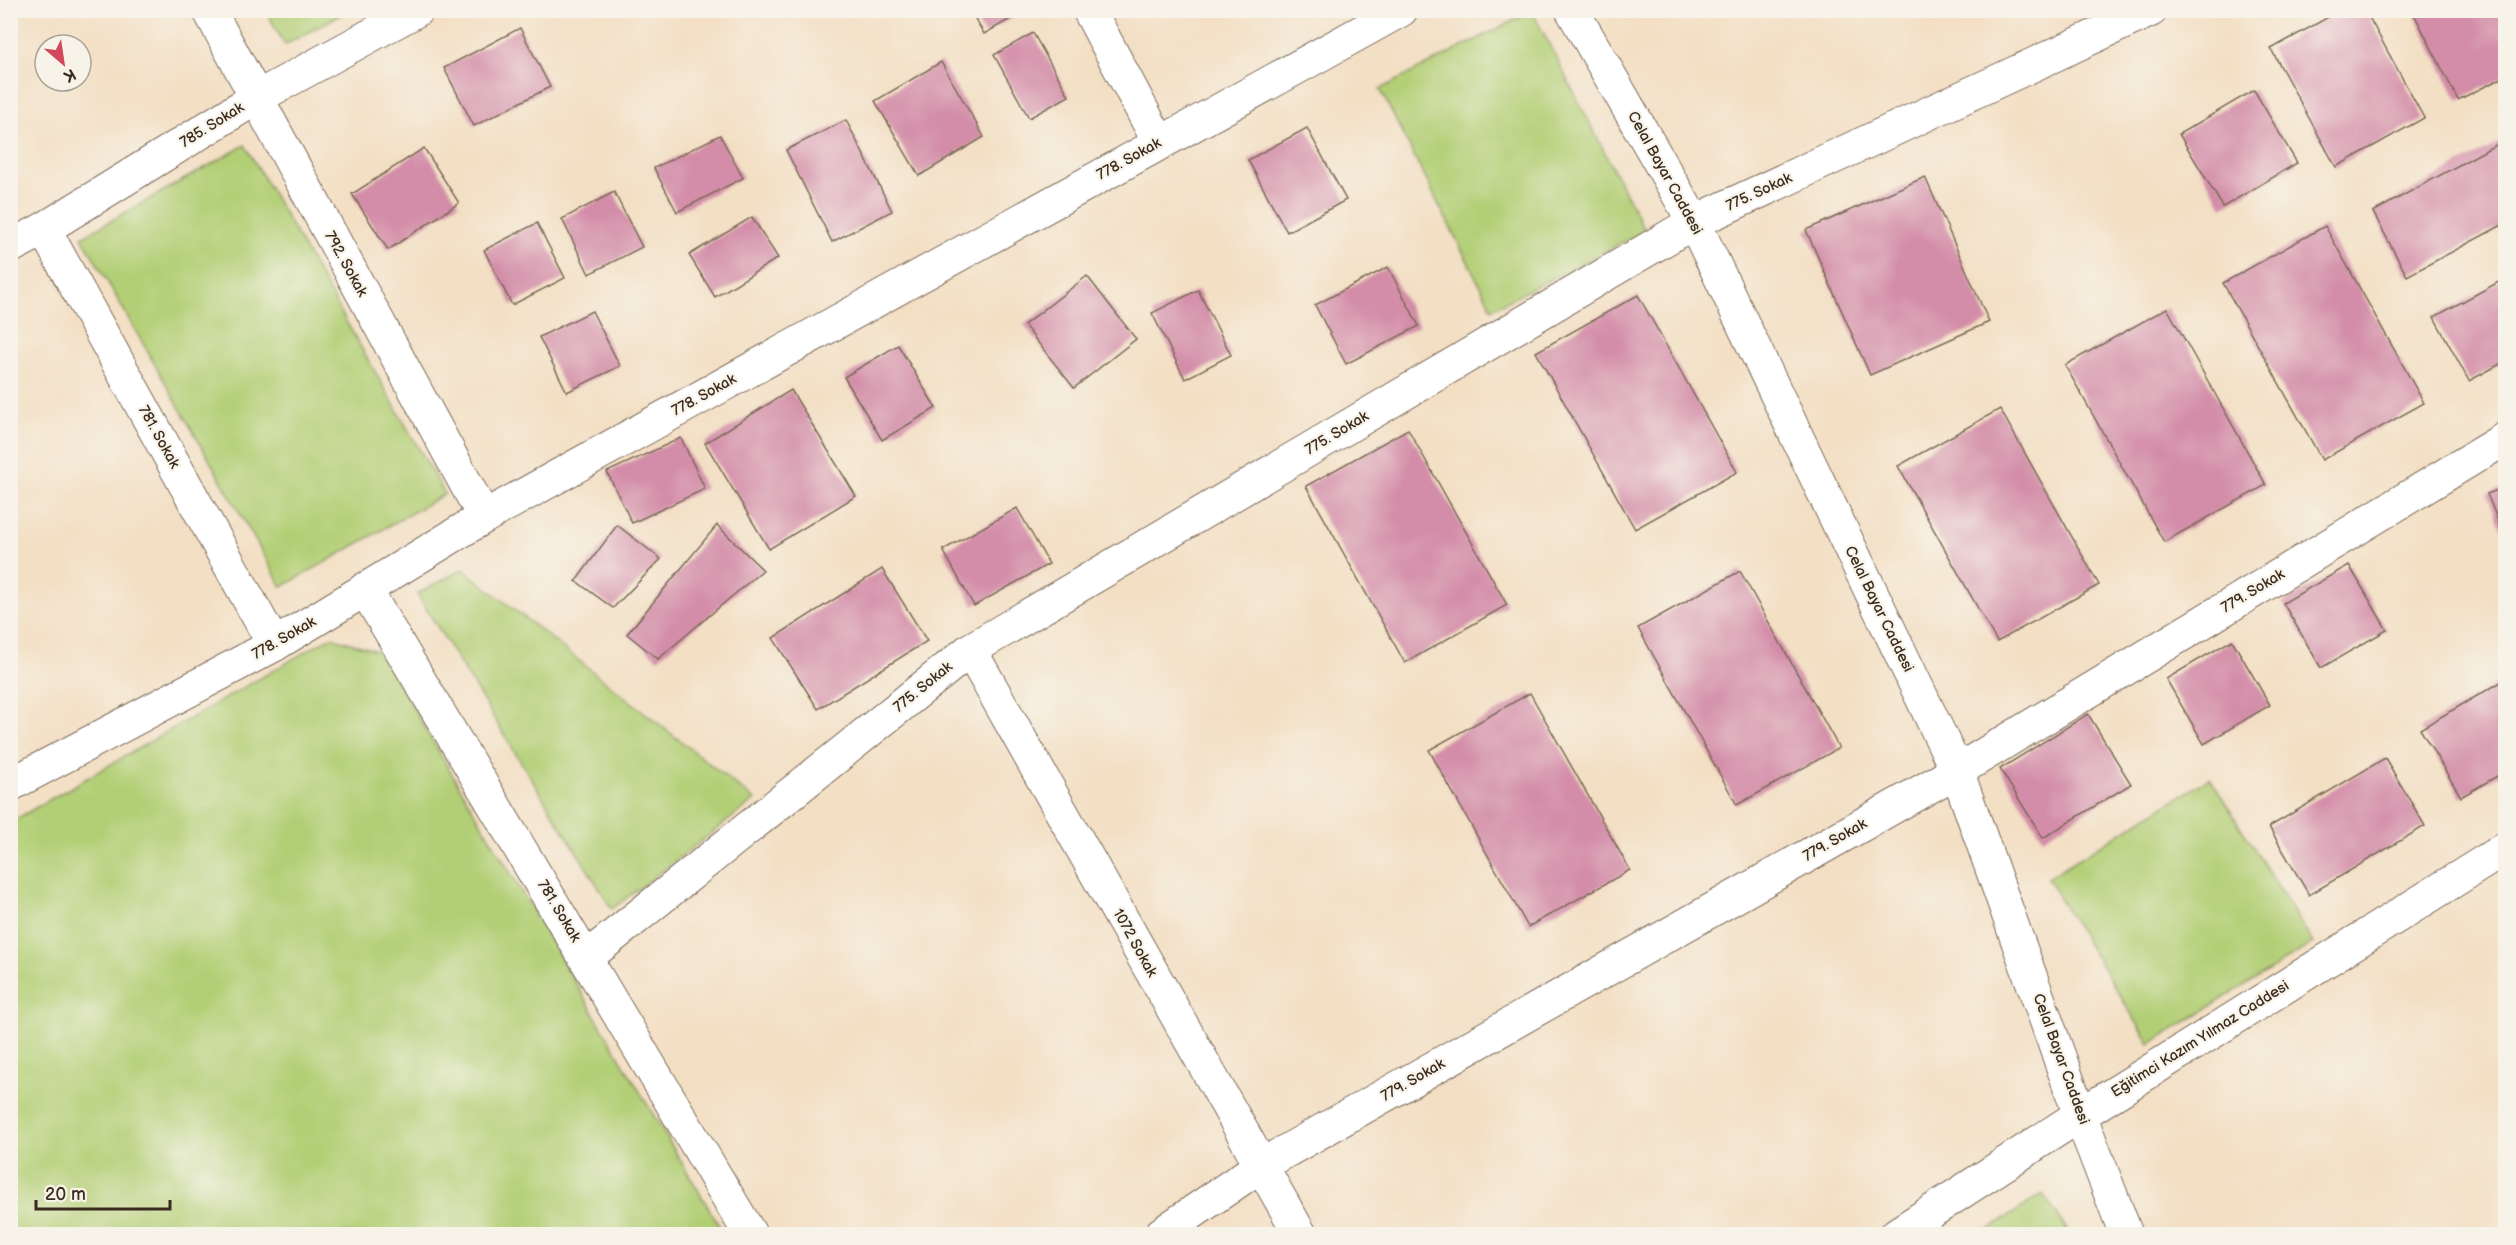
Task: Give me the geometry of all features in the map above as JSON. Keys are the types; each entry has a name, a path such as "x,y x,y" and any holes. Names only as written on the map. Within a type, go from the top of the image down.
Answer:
{"street":[{"name":"792. Sokak","path":"209,10 484,517"},
{"name":"785. Sokak","path":"10,247 44,229 256,98 417,10"},
{"path":"1089,10 1159,142"},
{"name":"778. Sokak","path":"10,785 274,645 484,517 1401,10"},
{"name":"Celal Bayar Caddesi","path":"1572,10 1694,222 1957,771 2080,1115 2126,1234"},
{"name":"775. Sokak","path":"586,958 970,650 1694,222 2151,10"},
{"name":"781. Sokak","path":"44,229 274,645"},
{"name":"779. Sokak","path":"1161,1234 1260,1166 1957,771 2505,438"},
{"name":"781. Sokak","path":"365,589 750,1234"},
{"name":"1072 Sokak","path":"970,650 1300,1234"},
{"name":"Eğitimci Kazım Yılmaz Caddesi","path":"1897,1234 2080,1115 2505,848"}],"green space":[{"path":"266,11 347,11 285,45"},
{"path":"1532,11 1645,231 1492,309 1380,89"},
{"path":"245,145 445,494 282,587 82,237"},
{"path":"463,569 755,800 612,909 417,594"},
{"path":"331,637 380,652 724,1234 11,1234 11,822"},
{"path":"2210,778 2313,943 2150,1044 2047,878"},
{"path":"2043,1194 2070,1234 1982,1234"}],"building":[{"path":"970,10 1022,10 1023,12 984,34"},
{"path":"2341,10 2365,10 2424,118 2336,167 2271,49"},
{"path":"2412,10 2499,10 2506,24 2506,76 2458,100"},
{"path":"520,28 550,87 474,126 444,68"},
{"path":"1033,33 1069,96 1029,118 994,55"},
{"path":"941,62 984,137 919,176 875,101"},
{"path":"2254,90 2297,163 2223,207 2179,134"},
{"path":"846,120 892,211 832,242 786,150"},
{"path":"1307,128 1346,200 1287,232 1248,160"},
{"path":"720,135 743,178 677,212 654,168"},
{"path":"2506,139 2506,223 2407,276 2373,212"},
{"path":"424,148 459,203 388,250 352,194"},
{"path":"1925,177 1989,322 1870,375 1806,230"},
{"path":"614,192 642,247 589,274 562,219"},
{"path":"752,217 778,258 715,297 689,255"},
{"path":"537,223 565,278 512,305 484,250"},
{"path":"2325,226 2424,403 2322,460 2223,283"},
{"path":"1388,267 1419,326 1346,364 1315,305"},
{"path":"1087,276 1136,339 1074,388 1024,325"},
{"path":"2506,278 2506,361 2469,381 2434,317"},
{"path":"1198,290 1231,355 1185,379 1152,313"},
{"path":"1638,295 1737,472 1635,529 1536,352"},
{"path":"2167,308 2266,485 2164,542 2065,365"},
{"path":"592,311 620,366 567,392 539,337"},
{"path":"898,345 936,408 882,440 844,377"},
{"path":"791,390 856,496 769,549 705,443"},
{"path":"2000,409 2099,585 1997,642 1898,466"},
{"path":"1408,429 1507,605 1405,663 1306,486"},
{"path":"681,438 705,489 632,523 607,472"},
{"path":"2506,487 2506,538 2505,538 2487,494"},
{"path":"1017,508 1049,564 974,606 943,550"},
{"path":"617,525 661,559 613,608 576,581"},
{"path":"717,525 763,570 658,659 627,634"},
{"path":"2349,565 2387,630 2321,668 2283,603"},
{"path":"882,569 927,641 818,709 773,638"},
{"path":"1740,571 1839,748 1737,805 1638,628"},
{"path":"2232,640 2270,705 2204,744 2166,679"},
{"path":"2506,679 2506,771 2461,797 2420,729"},
{"path":"1530,693 1630,870 1528,927 1429,750"},
{"path":"2088,714 2131,784 2043,838 2000,769"},
{"path":"2385,758 2425,826 2309,895 2269,827"}]}
